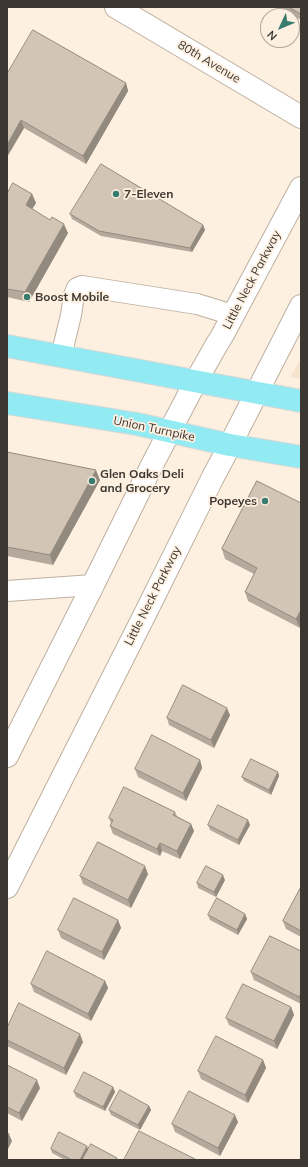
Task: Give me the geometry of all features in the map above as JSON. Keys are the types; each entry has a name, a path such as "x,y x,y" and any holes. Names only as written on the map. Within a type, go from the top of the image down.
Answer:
{"main road":[{"name":"80th Avenue","path":"116,7 301,117"},
{"name":"Little Neck Parkway","path":"7,756 94,585 152,465 301,188"},
{"name":"Little Neck Parkway","path":"7,887 213,477 301,307"},
{"path":"7,346 301,401"},
{"name":"Union Turnpike","path":"7,402 136,424 230,445 301,457"}],"lane":[{"path":"61,356 74,295 77,288 82,286 197,304 233,315"},
{"path":"7,591 94,585"}],"shaded area":[{"path":"301,359 301,379 290,377"}],"building":[{"path":"289,7 301,7 301,14 300,8"},
{"path":"33,30 126,83 83,156 21,120 7,145 7,74"},
{"name":"7-Eleven","path":"101,164 203,225 190,248 99,231 70,214"},
{"path":"13,183 32,194 26,205 50,220 52,217 64,224 25,292 7,289 7,194"},
{"path":"7,452 96,470 50,555 7,547"},
{"path":"257,481 301,503 301,610 296,619 245,592 257,568 222,549"},
{"path":"183,685 227,708 211,740 167,718"},
{"path":"152,735 200,760 183,793 135,769"},
{"path":"251,759 278,772 269,790 242,777"},
{"path":"124,787 175,812 173,815 191,824 177,851 160,843 157,849 110,826 113,820 109,818"},
{"path":"218,805 248,820 238,840 208,825"},
{"path":"98,842 145,866 128,900 80,876"},
{"path":"206,866 223,875 214,892 197,883"},
{"path":"301,887 301,931 283,921"},
{"path":"74,898 118,920 102,952 58,930"},
{"path":"217,898 245,914 237,930 208,915"},
{"path":"270,936 301,951 301,993 299,997 251,972"},
{"path":"47,951 105,981 88,1014 31,984"},
{"path":"243,984 291,1007 274,1041 226,1018"},
{"path":"19,1003 80,1034 64,1068 7,1040 7,1028"},
{"path":"216,1036 263,1060 245,1095 198,1071"},
{"path":"7,1065 37,1080 19,1113 7,1107"},
{"path":"84,1072 113,1087 103,1107 74,1092"},
{"path":"120,1090 149,1106 138,1125 109,1110"},
{"path":"189,1091 235,1115 218,1148 172,1124"},
{"path":"139,1131 197,1160 124,1160"},
{"path":"59,1132 87,1146 80,1160 72,1160 51,1149"},
{"path":"91,1144 117,1158 116,1160 82,1160"}],"place":[{"name":"7-Eleven","path":"116,194"},
{"name":"Boost Mobile","path":"27,297"},
{"name":"Glen Oaks Deli and Grocery","path":"92,481"},
{"name":"Popeyes","path":"265,501"}]}
